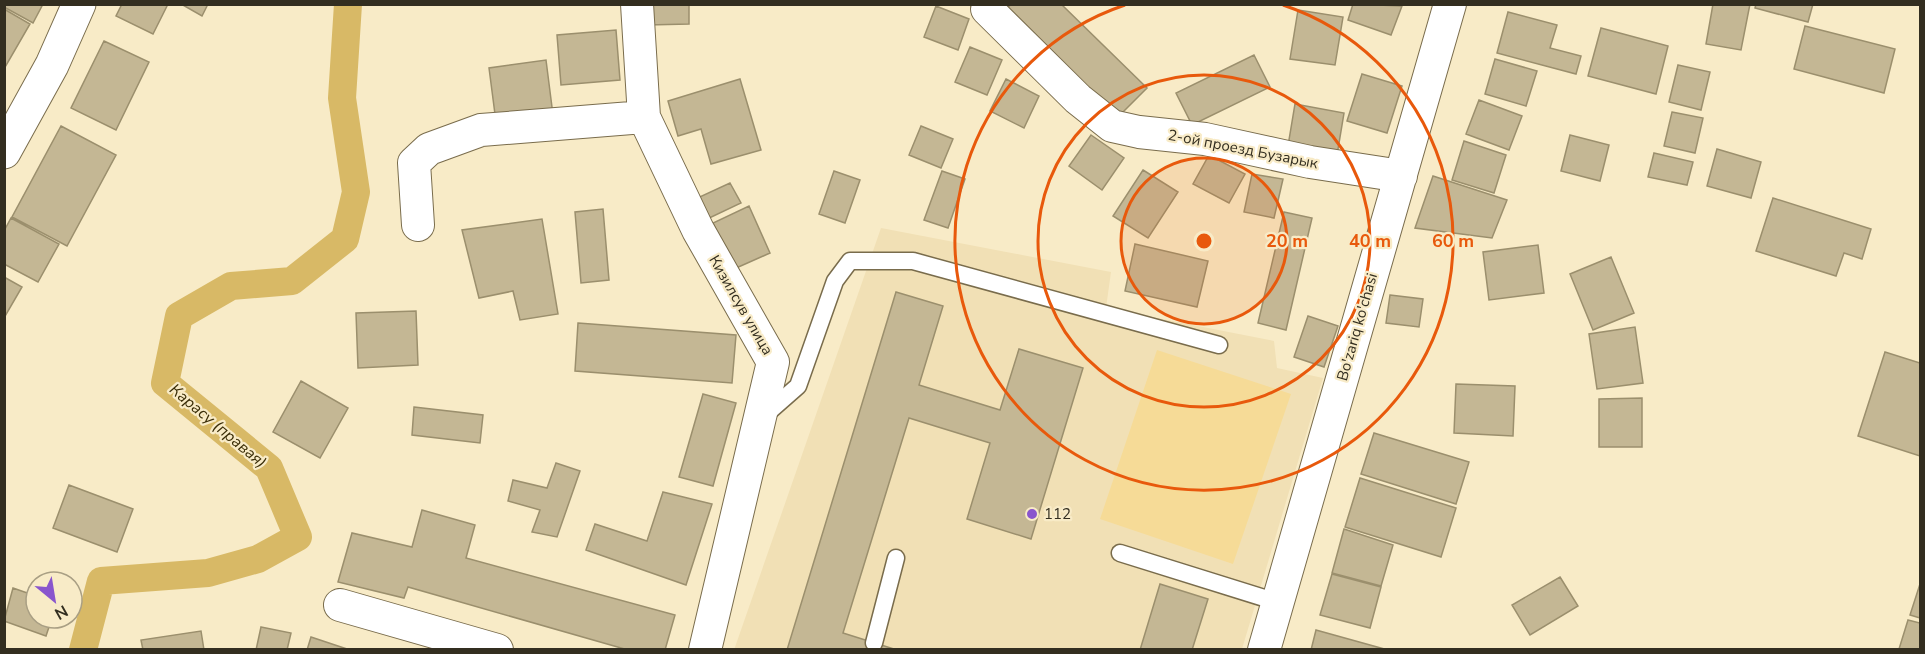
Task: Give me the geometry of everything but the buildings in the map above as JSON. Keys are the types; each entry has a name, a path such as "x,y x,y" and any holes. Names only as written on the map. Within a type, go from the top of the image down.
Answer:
{"street":[{"path":"4,152 51,65 79,4"},
{"name":"Кизилсув улица","path":"637,4 644,117 698,230 773,362 705,650"},
{"name":"Bo'zariq ko'chasi","path":"1263,650 1450,4"},
{"name":"2-ой проезд Бузарык","path":"987,9 1078,99 1112,126 1139,132 1205,139 1311,162 1401,176"},
{"path":"418,225 414,163 429,149 481,130 644,117"},
{"path":"340,604 497,650"}],"lane":[{"path":"759,420 798,386 835,281 850,261 913,261 1219,345"},
{"path":"1120,553 1277,602"},
{"path":"874,643 896,558"}],"shaded area":[{"name":"112","path":"881,228 1111,272 1106,308 1274,341 1277,368 1323,378 1242,649 734,650"},
{"path":"1157,350 1291,394 1233,564 1100,519"}],"waterway":[{"name":"Карасу (правая)","path":"83,650 101,581 208,573 258,559 298,537 269,468 165,383 179,316 231,286 292,281 345,239 356,192 342,98 348,4"}],"place":[{"name":"112","path":"1032,514"}]}
